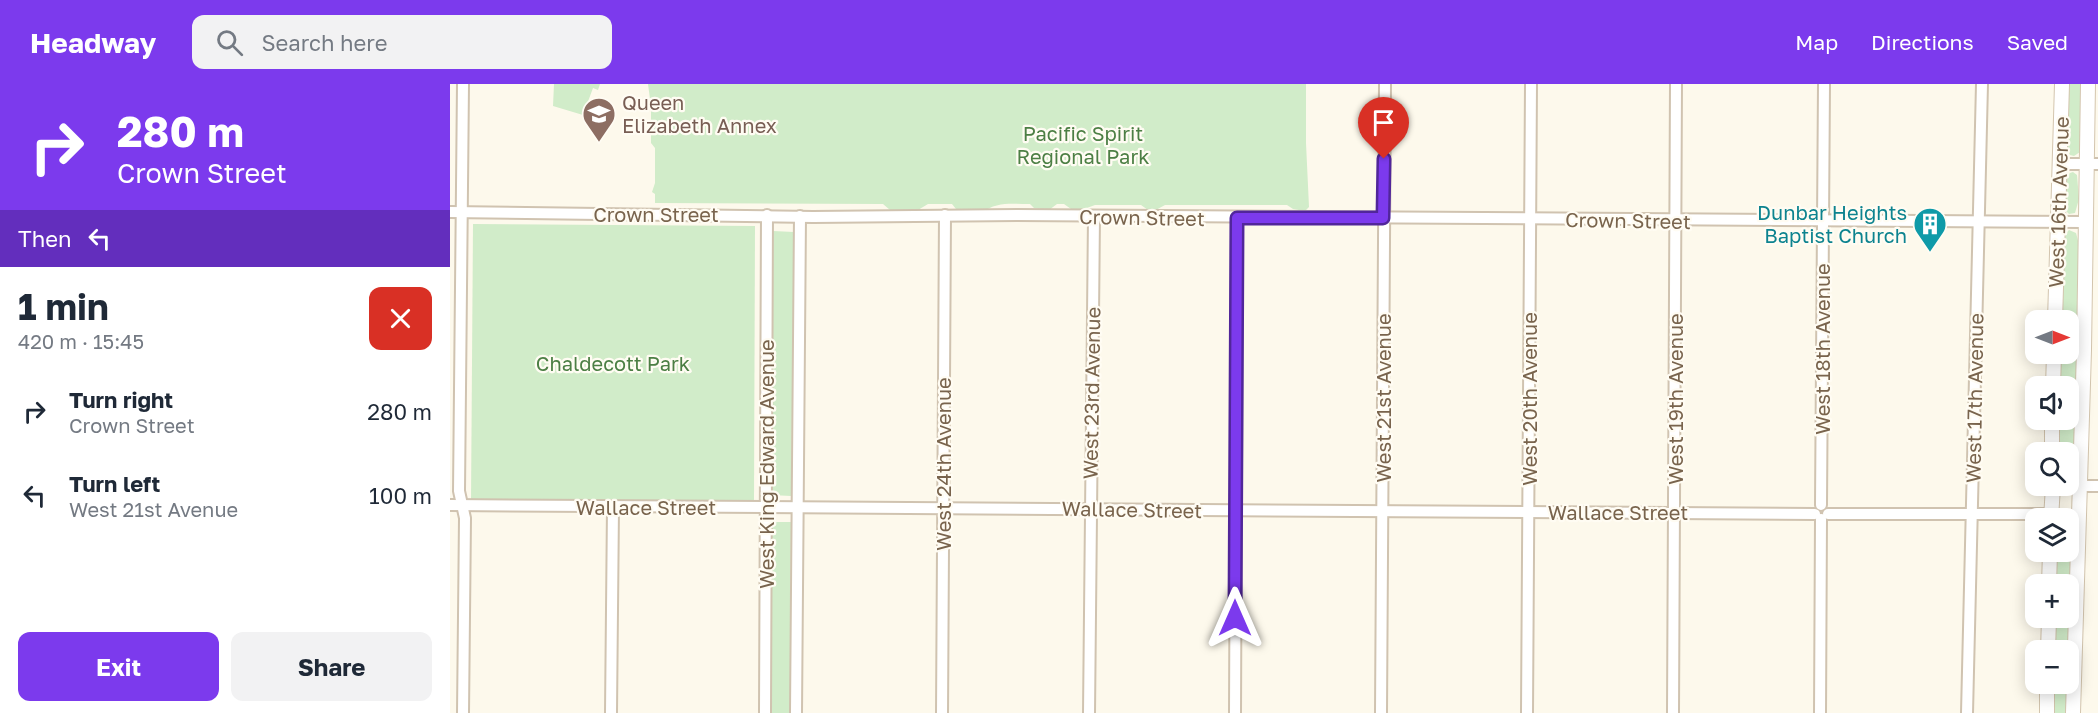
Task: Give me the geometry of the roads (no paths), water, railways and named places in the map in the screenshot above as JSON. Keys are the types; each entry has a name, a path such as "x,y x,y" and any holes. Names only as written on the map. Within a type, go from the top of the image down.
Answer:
{"main road":[{"name":"West 16th Avenue","path":"2055,310 2062,84"},
{"name":"West 16th Avenue","path":"2079,486 2086,222 2092,164 2088,84"},
{"name":"West 16th Avenue","path":"2073,713 2079,496"},
{"path":"2047,713 2048,694"}],"street":[{"path":"462,713 465,518 456,505 459,491 455,358 456,213 463,84"},
{"name":"West 21st Avenue","path":"1381,713 1385,84"},
{"name":"West 20th Avenue","path":"1527,713 1531,84"},
{"name":"West 19th Avenue","path":"1673,713 1676,84"},
{"name":"West 18th Avenue","path":"1820,713 1824,84"},
{"name":"West 17th Avenue","path":"1967,713 1982,84"},
{"path":"2060,164 2092,164"},
{"name":"Crown Street","path":"456,213 2086,222"},
{"name":"West King Edward Avenue","path":"765,713 767,215"},
{"name":"West 24th Avenue","path":"942,713 945,215"},
{"name":"West King Edward Avenue","path":"796,713 800,216"},
{"name":"West 23rd Avenue","path":"1089,713 1094,216"},
{"path":"1235,713 1237,218"},
{"path":"2079,486 2098,486"},
{"name":"Wallace Street","path":"456,505 2025,516"},
{"path":"611,713 613,507"}],"place":[{"name":"Queen Elizabeth Annex","path":"599,143"},
{"name":"Dunbar Heights Baptist Church","path":"1930,253"}],"park label":[{"name":"Pacific Spirit Regional Park","path":"1083,144"},
{"name":"Chaldecott Park","path":"613,363"}]}
